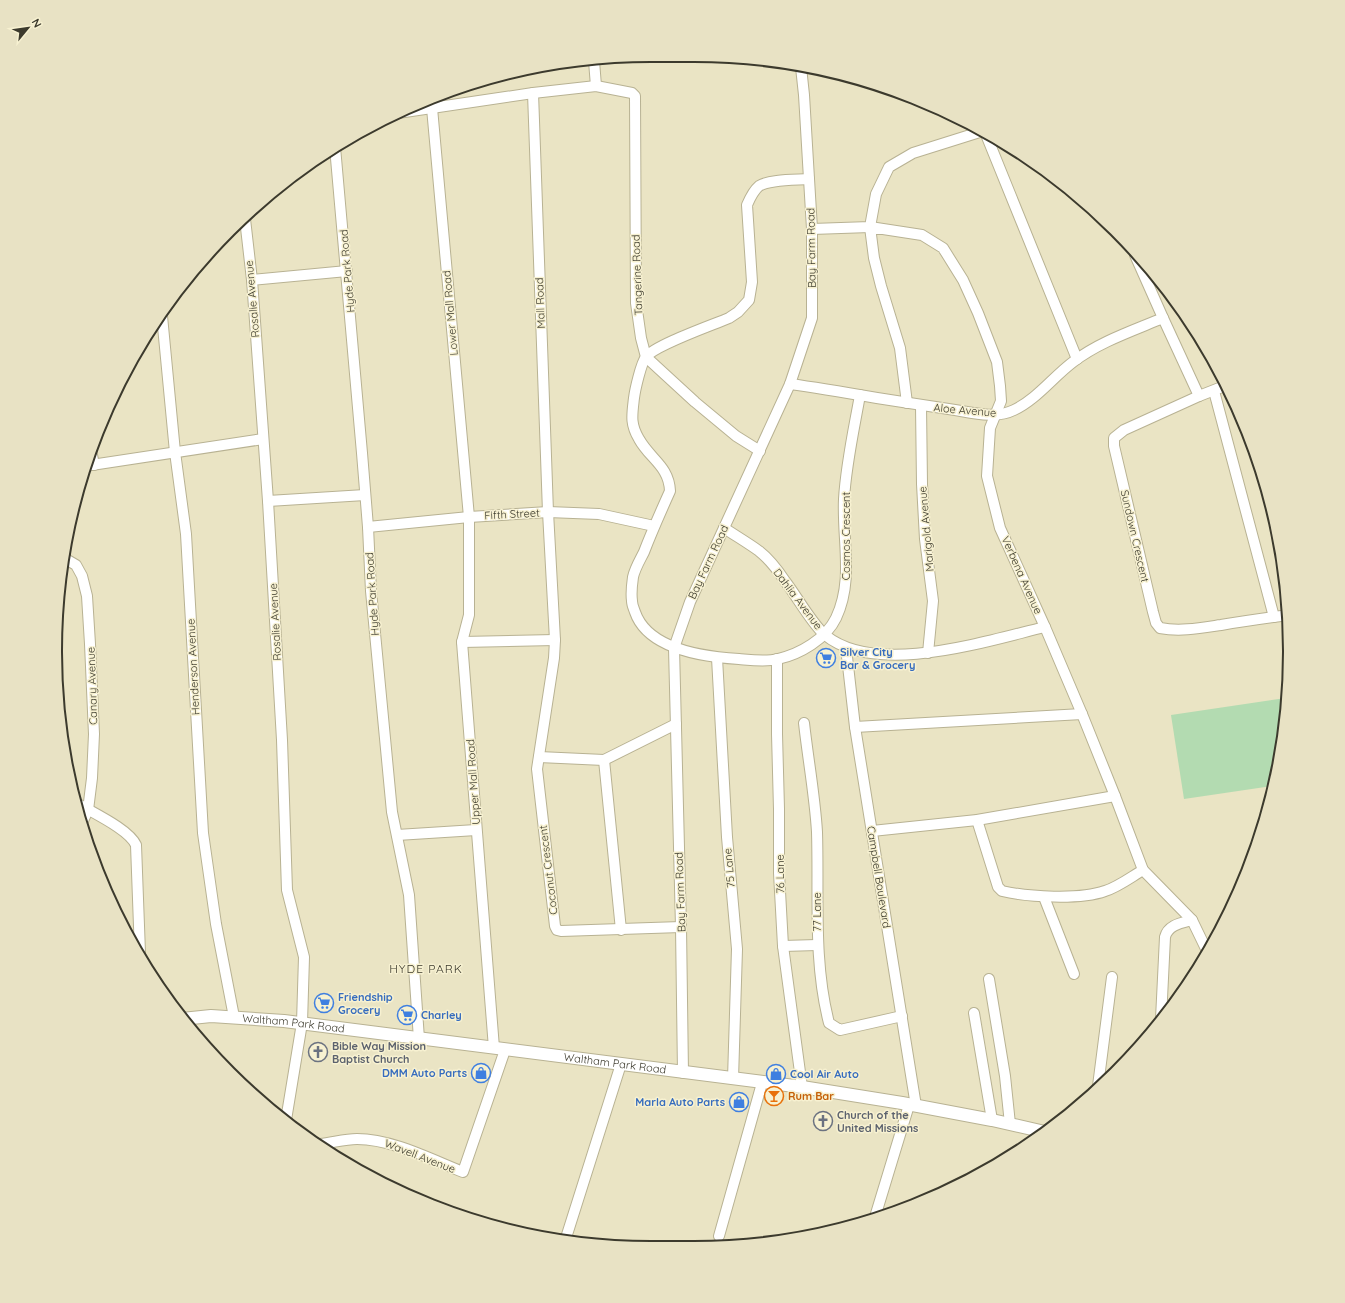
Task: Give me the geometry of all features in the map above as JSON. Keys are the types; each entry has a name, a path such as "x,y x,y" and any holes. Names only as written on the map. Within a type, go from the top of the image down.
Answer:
{"main road":[{"name":"Waltham Park Road","path":"190,1018 211,1016 234,1017 302,1023 683,1073 802,1087 913,1105 992,1120 1035,1131"}],"street":[{"path":"420,110 533,93 596,86 594,65"},
{"name":"Bay Farm Road","path":"683,1073 674,648 690,602 790,384 812,318 812,229 804,95 801,72"},
{"name":"Tangerine Road","path":"596,86 635,96 636,303 646,357"},
{"name":"Mall Road","path":"533,93 548,512"},
{"name":"Lower Mall Road","path":"432,108 469,517"},
{"path":"907,403 900,348 880,286 874,258 870,227 876,194 889,167 913,153 975,134"},
{"path":"988,141 1077,359"},
{"name":"Hyde Park Road","path":"336,154 368,527 371,599 392,812 409,895 419,1039"},
{"path":"760,451 736,436 695,402 646,357 657,348 729,318 738,312 749,300 752,282 747,205 751,196 758,187 767,183 809,179"},
{"name":"Rosalie Avenue","path":"246,225 252,280 268,501 282,740 287,890 304,957 302,1023 287,1114"},
{"name":"Verbena Avenue","path":"812,229 870,227 922,235 943,248 963,280 978,313 997,362 1001,401 990,428 987,476 1000,528 1045,627 1082,714 1143,870 1192,920 1204,945"},
{"path":"1140,267 1162,318 1199,396"},
{"path":"252,280 347,271"},
{"name":"Aloe Avenue","path":"790,384 921,406 982,414 1010,412 1023,405 1077,359 1116,338 1162,318"},
{"name":"Henderson Avenue","path":"163,322 175,452 186,534 203,834 216,924 234,1017"},
{"name":"Cosmos Crescent","path":"646,357 635,390 632,415 633,426 640,441 665,472 669,481 670,490 633,577 632,602 639,622 653,636 674,648 717,658 749,660 778,659 800,651 824,634 835,619 844,594 846,582 843,520 844,497 852,438 860,395"},
{"name":"Sundown Crescent","path":"1220,388 1199,396 1124,430 1114,438 1156,623 1160,628 1168,630 1181,630 1282,616"},
{"path":"1214,391 1274,617"},
{"name":"Marigold Avenue","path":"921,406 922,492 925,539 933,601 928,653"},
{"path":"92,465 263,439"},
{"path":"268,501 365,495"},
{"name":"Fifth Street","path":"368,527 469,517 548,512 599,514 654,526"},
{"name":"Coconut Crescent","path":"548,512 555,640 554,658 537,769 555,926 557,930 561,931 681,928"},
{"name":"Upper Mall Road","path":"469,517 469,615 462,642 476,830 500,1049"},
{"name":"Dahlia Avenue","path":"724,528 761,552 784,579 824,634 846,648 882,654 928,653 949,650 1045,627"},
{"name":"Canary Avenue","path":"69,561 76,565 82,576 87,596 94,734 92,778 88,810 85,816"},
{"path":"462,642 555,640"},
{"name":"Campbell Boulevard","path":"846,648 855,727 902,1016 913,1105"},
{"name":"75 Lane","path":"717,658 726,837 737,950 733,1079"},
{"name":"76 Lane","path":"778,659 777,734 779,873 783,946 802,1087"},
{"path":"855,727 1082,714"},
{"name":"77 Lane","path":"804,723 817,832 817,945 825,1009 829,1023 840,1030 902,1016"},
{"path":"539,757 604,760 676,724"},
{"path":"604,760 621,930"},
{"path":"872,831 977,820 1115,796"},
{"path":"83,807 130,835 136,845 140,943"},
{"path":"977,820 998,887 1002,891 1044,897 1094,895 1107,891 1143,870"},
{"path":"397,835 476,830"},
{"path":"1044,897 1074,974"},
{"path":"1167,1002 1164,937 1171,927 1192,920"},
{"path":"783,946 817,945"},
{"path":"1099,1079 1112,977"},
{"path":"988,979 1005,1076 1010,1124"},
{"path":"974,1013 992,1120"},
{"name":"Wavell Avenue","path":"325,1143 357,1139 380,1140 463,1172 500,1049"},
{"path":"567,1235 621,1064"},
{"path":"719,1236 762,1083"},
{"path":"878,1212 913,1105"}],"green space":[{"path":"1281,699 1272,767 1267,787 1184,799 1171,715"}],"place":[{"name":"Silver City Bar & Grocery","path":"826,658"},
{"name":"Friendship Grocery","path":"324,1003"},
{"name":"Charley","path":"407,1015"},
{"name":"Bible Way Mission Baptist Church","path":"318,1052"},
{"name":"DMM Auto Parts","path":"481,1073"},
{"name":"Cool Air Auto","path":"776,1074"},
{"name":"Rum Bar","path":"774,1096"},
{"name":"Marla Auto Parts","path":"739,1102"},
{"name":"Church of the United Missions","path":"823,1121"}],"district":[{"name":"HYDE PARK","path":"426,969"}]}
